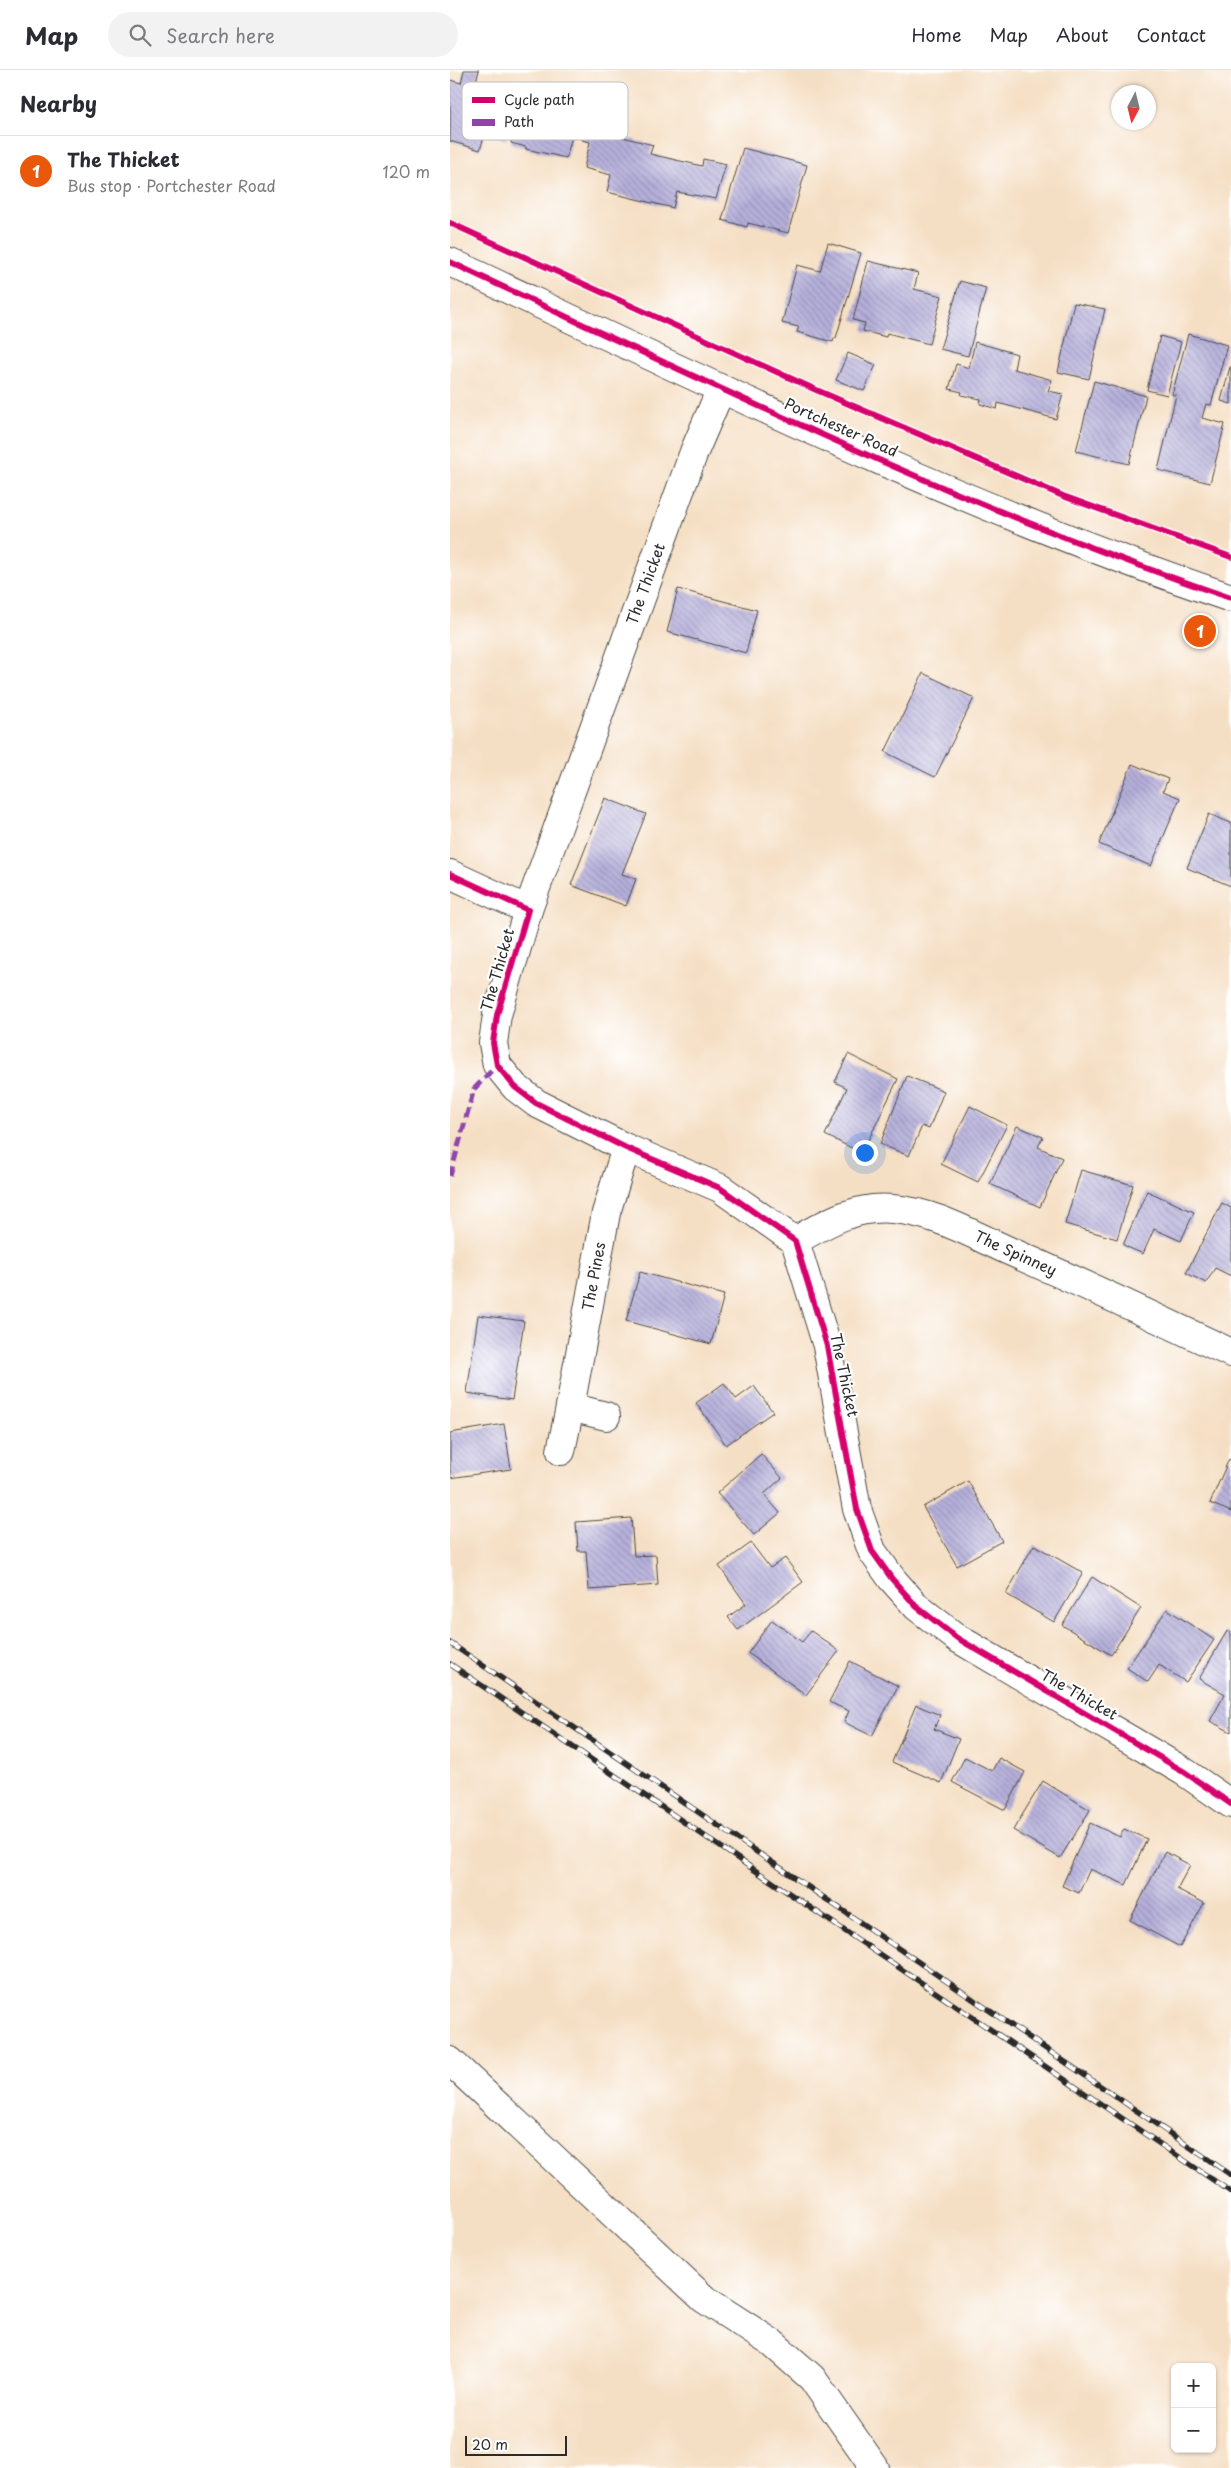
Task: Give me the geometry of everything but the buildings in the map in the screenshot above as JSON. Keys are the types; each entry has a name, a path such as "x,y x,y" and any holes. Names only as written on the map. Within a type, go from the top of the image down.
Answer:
{"street":[{"name":"Portchester Road","path":"450,262 721,388 1049,531 1144,569 1231,598"},
{"name":"The Thicket","path":"721,388 694,452 528,910 497,1015 493,1043 497,1065 515,1087 536,1102 626,1148 720,1188 795,1241 827,1346 857,1509 872,1551 892,1579 917,1607 957,1638 1184,1771 1231,1804"},
{"path":"450,874 528,910"},
{"name":"The Pines","path":"561,1451 606,1213 626,1148"},
{"name":"The Spinney","path":"795,1241 831,1220 859,1210 893,1209 933,1217 1091,1287 1231,1353"},
{"path":"570,1407 606,1416"},
{"path":"450,2061 704,2299 772,2344 812,2378 875,2468"}],"railway":[{"path":"450,1643 1231,2175"},
{"path":"450,1664 1231,2192"}],"marked path":[{"path":"450,1176 474,1089 497,1065"}],"cycle path":[{"path":"450,223 814,389 1063,496 1231,557"},
{"path":"450,262 739,397 933,483 1031,524 1231,598"},
{"path":"450,874 528,910 497,1015 493,1043 497,1065 515,1087 536,1103 626,1148 720,1188 795,1241 827,1346 857,1509 872,1551 892,1579 917,1607 957,1638 1183,1771 1231,1804"}],"place":[{"name":"The Thicket","path":"1200,631"}]}
